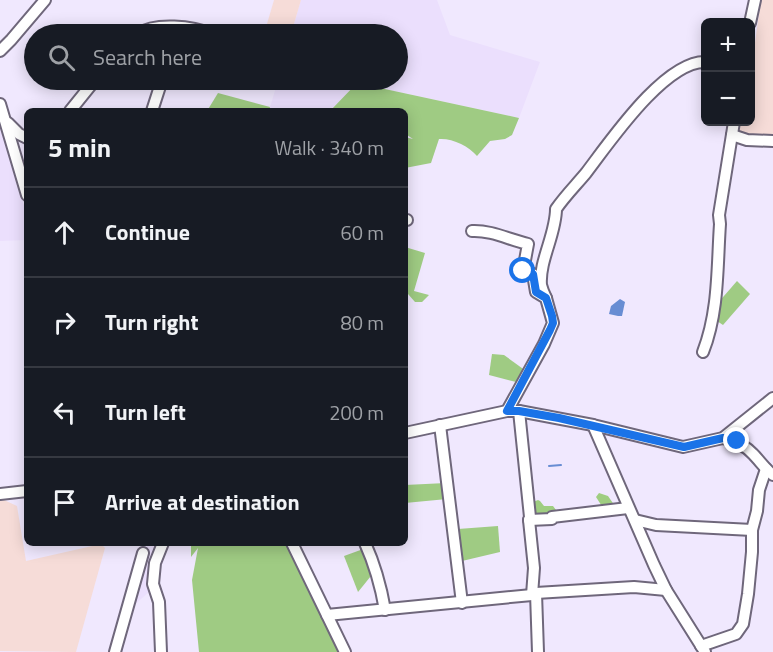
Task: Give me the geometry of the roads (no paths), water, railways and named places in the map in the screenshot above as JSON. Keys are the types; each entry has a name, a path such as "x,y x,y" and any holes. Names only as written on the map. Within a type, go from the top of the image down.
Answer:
{"street":[{"path":"25,24 45,0"},
{"path":"751,18 755,0"},
{"path":"0,51 24,25"},
{"path":"507,411 553,323 541,286 556,209 626,120 666,79 701,61"},
{"path":"72,108 87,90"},
{"path":"153,108 159,90"},
{"path":"0,104 24,184"},
{"path":"6,120 24,136"},
{"path":"703,352 710,332 716,294 719,214 733,126"},
{"path":"732,135 747,140 773,141"},
{"path":"472,231 528,244 523,271 533,274 536,292 546,298"},
{"path":"723,438 773,398"},
{"path":"408,432 507,411 519,411 593,425 684,447 723,438 737,441 753,453 769,472 759,490 752,530 748,594 742,624 736,634 703,649 666,590 593,425"},
{"path":"519,411 531,517 529,520 538,652"},
{"path":"440,425 462,603"},
{"path":"0,495 24,491"},
{"path":"529,520 628,508"},
{"path":"635,520 656,525 752,530"},
{"path":"161,652 159,602 153,584 155,565 162,546"},
{"path":"293,546 345,652"},
{"path":"366,546 381,588 385,610"},
{"path":"115,652 143,553"},
{"path":"135,580 155,565"},
{"path":"327,615 534,594 634,587 666,590"}],"water":[{"path":"620,299 625,302 622,316 609,314 611,306"}],"waterway":[{"path":"549,466 561,465"}]}
